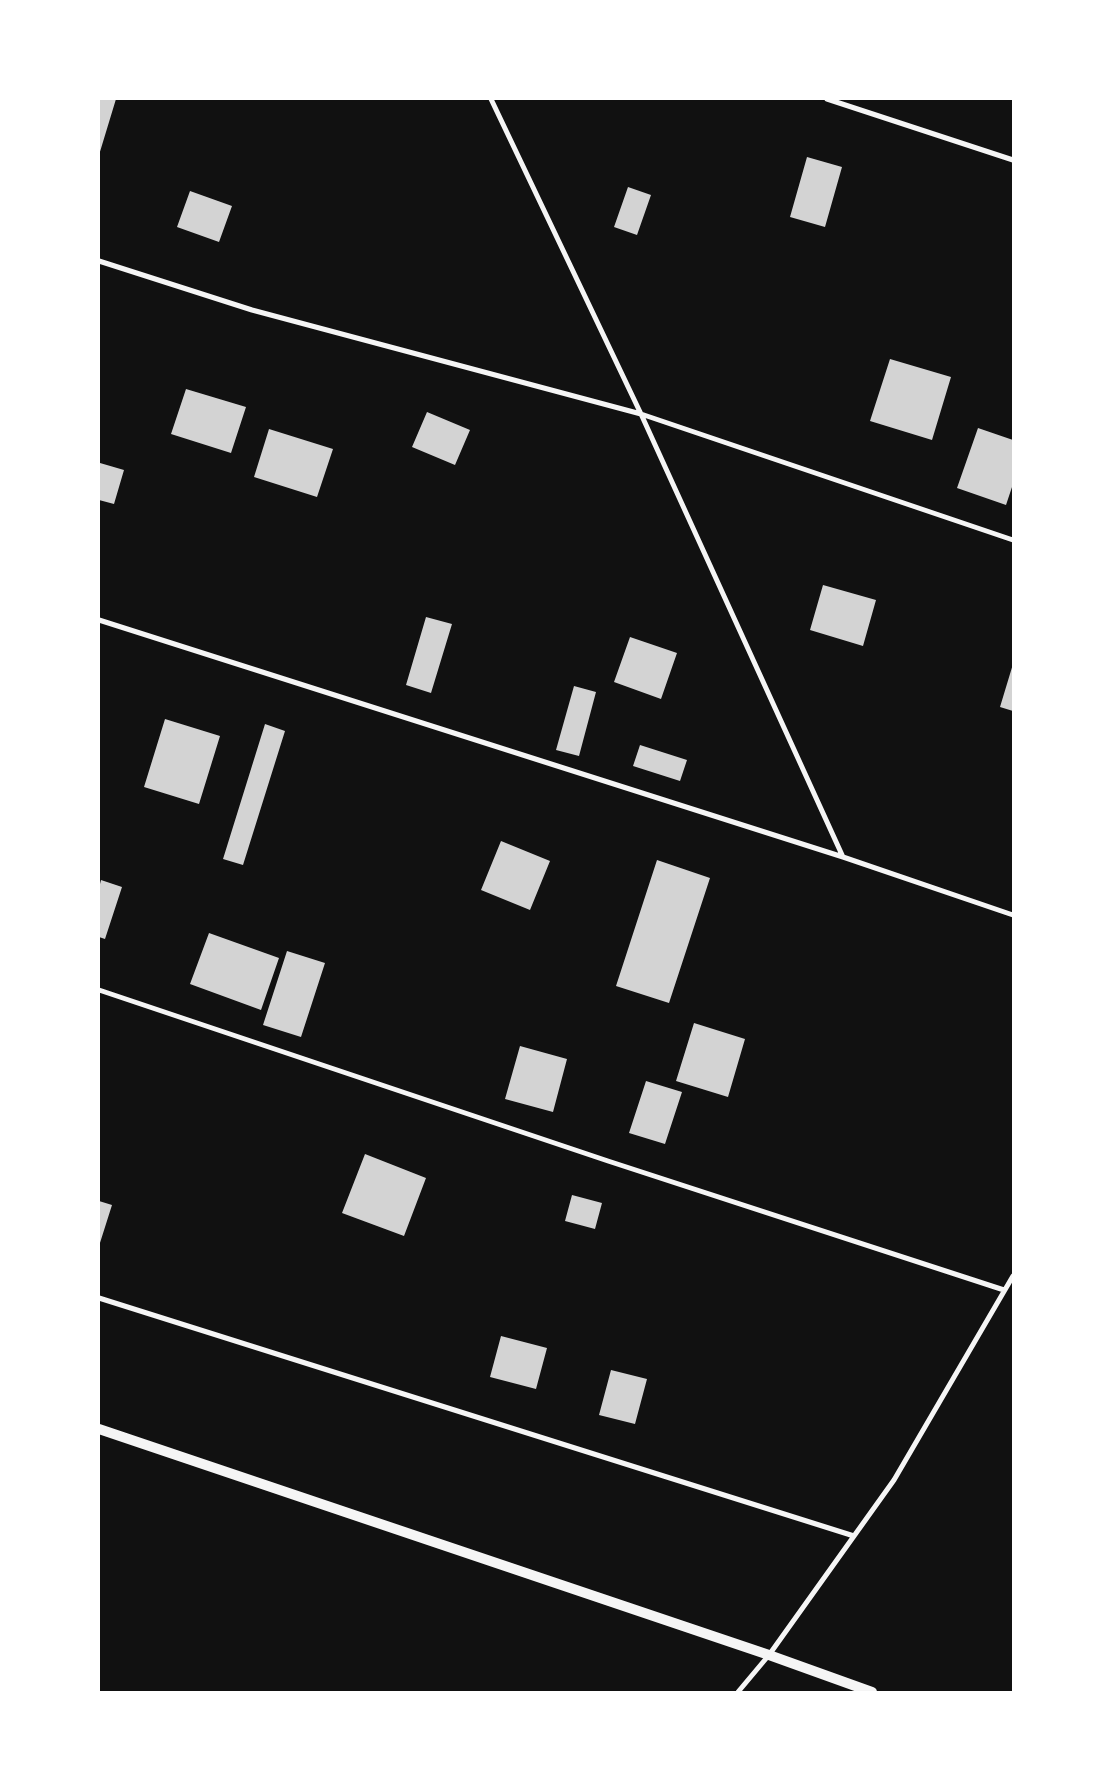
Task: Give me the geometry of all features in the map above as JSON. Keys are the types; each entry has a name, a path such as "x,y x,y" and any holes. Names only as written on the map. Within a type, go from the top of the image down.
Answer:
{"main road":[{"path":"99,1430 769,1655 872,1692"}],"street":[{"path":"490,99 642,414 843,857"},
{"path":"827,99 1013,160"},
{"path":"99,261 252,310 642,414 1013,540"},
{"path":"99,620 843,857 1013,915"},
{"path":"99,990 608,1161 1004,1290"},
{"path":"738,1692 769,1655 894,1480 1013,1276"},
{"path":"99,1298 854,1536"}],"building":[{"path":"99,99 116,99 99,155"},
{"path":"807,157 842,167 825,227 790,217"},
{"path":"628,187 651,195 637,235 614,227"},
{"path":"190,191 232,206 219,242 177,227"},
{"path":"890,359 951,377 932,440 870,421"},
{"path":"186,389 246,407 231,453 171,434"},
{"path":"427,412 470,430 455,465 412,447"},
{"path":"978,428 1013,440 1013,484 1006,505 957,488"},
{"path":"269,429 333,449 317,497 254,477"},
{"path":"100,463 124,470 114,504 99,500"},
{"path":"823,585 876,600 863,646 810,630"},
{"path":"426,617 452,624 431,693 406,685"},
{"path":"630,637 677,653 661,699 614,682"},
{"path":"1013,664 1013,711 1000,707"},
{"path":"574,686 596,692 579,756 556,750"},
{"path":"165,719 220,736 199,804 144,787"},
{"path":"265,724 285,731 243,865 223,859"},
{"path":"640,745 687,760 680,781 633,766"},
{"path":"501,841 550,861 530,910 481,890"},
{"path":"657,860 710,878 669,1003 616,986"},
{"path":"101,880 122,887 105,939 99,937 99,888"},
{"path":"209,933 279,958 261,1010 190,984"},
{"path":"287,951 325,963 301,1037 263,1025"},
{"path":"694,1023 745,1039 728,1097 676,1081"},
{"path":"520,1046 567,1059 553,1112 505,1099"},
{"path":"646,1081 682,1092 665,1144 629,1133"},
{"path":"365,1154 426,1178 404,1236 342,1213"},
{"path":"572,1195 602,1203 595,1229 565,1221"},
{"path":"99,1201 112,1205 99,1246"},
{"path":"501,1336 547,1348 536,1389 490,1377"},
{"path":"611,1370 647,1379 635,1424 599,1415"}]}
